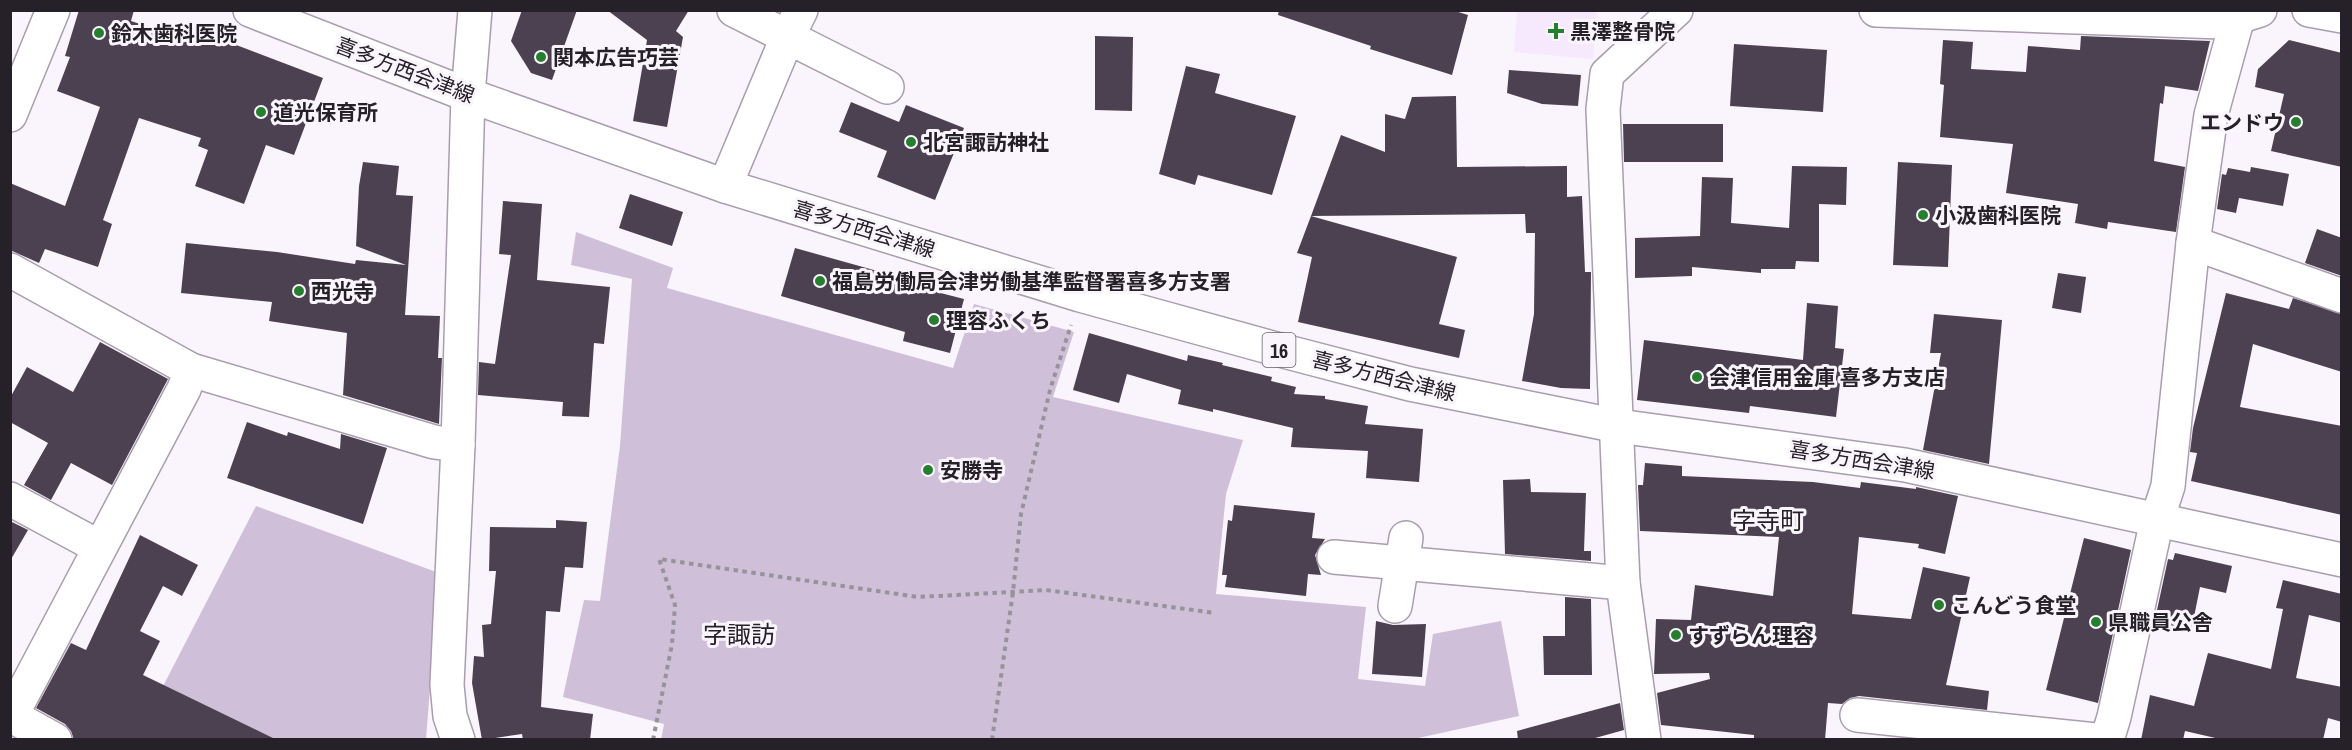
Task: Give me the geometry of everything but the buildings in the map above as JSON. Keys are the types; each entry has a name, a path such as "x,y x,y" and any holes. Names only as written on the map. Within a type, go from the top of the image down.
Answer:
{"street":[{"path":"10,115 52,10"},
{"name":"喜多方西会津線","path":"250,10 468,95 725,186 1080,295 1410,384 1618,426 1905,465 2342,560"},
{"path":"449,732 447,685 458,446 468,95 475,10"},
{"path":"734,10 794,24 887,87"},
{"path":"1644,740 1623,583 1603,110 1607,74 1676,10"},
{"path":"1876,10 2240,16 2211,115 2193,243 2168,486 2157,520 2107,740"},
{"path":"2309,10 2342,16"},
{"path":"725,186 794,24"},
{"path":"2193,243 2342,296"},
{"path":"10,270 191,370 434,442 458,446"},
{"path":"55,740 11,716 184,389 191,370"},
{"path":"10,499 99,547"},
{"path":"1334,557 1404,551 1623,583"},
{"path":"1395,606 1404,551"},
{"path":"1857,716 2096,740"}],"path":[{"path":"992,740 1021,514 1050,390 1080,295"},
{"path":"653,740 672,644 675,605 659,559 918,597 1046,590 1215,613"}],"shaded area":[{"name":"黒澤整骨院","path":"1517,11 1597,11 1593,59 1514,52"},
{"name":"安勝寺","path":"576,232 673,268 667,288 953,368 974,304 1074,332 1053,397 1243,440 1226,494 1216,594 1366,607 1358,679 1425,686 1433,634 1501,621 1519,716 1409,740 661,740 664,724 563,697 584,600 600,601 620,446 632,279 571,265"},
{"path":"256,506 439,573 426,739 254,739 160,692"}],"place":[{"name":"黒澤整骨院","path":"1556,31"},
{"name":"鈴木歯科医院","path":"99,33"},
{"name":"関本広告巧芸","path":"541,57"},
{"name":"道光保育所","path":"261,112"},
{"name":"エンドウ","path":"2296,122"},
{"name":"北宮諏訪神社","path":"911,142"},
{"name":"小汲歯科医院","path":"1923,215"},
{"name":"福島労働局会津労働基準監督署喜多方支署","path":"820,281"},
{"name":"西光寺","path":"299,291"},
{"name":"理容ふくち","path":"934,320"},
{"name":"会津信用金庫 喜多方支店","path":"1697,377"},
{"name":"安勝寺","path":"928,470"},
{"name":"こんどう食堂","path":"1939,605"},
{"name":"県職員公舎","path":"2096,622"},
{"name":"すずらん理容","path":"1676,635"}],"district":[{"name":"字寺町","path":"1768,520"},
{"name":"字諏訪","path":"739,634"}]}
